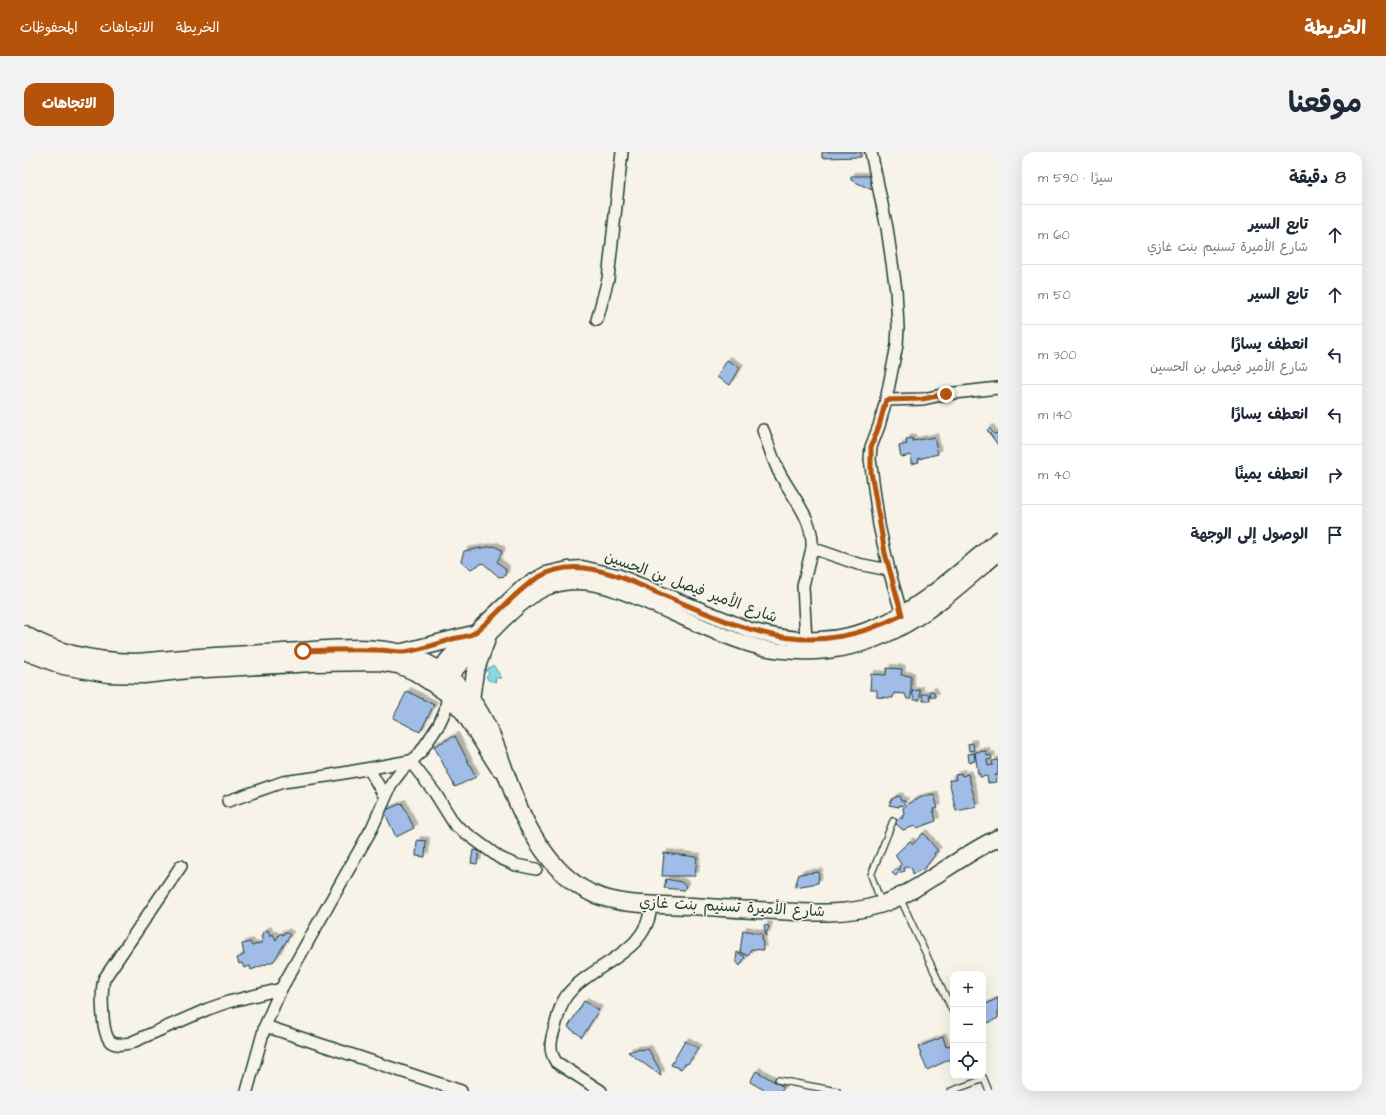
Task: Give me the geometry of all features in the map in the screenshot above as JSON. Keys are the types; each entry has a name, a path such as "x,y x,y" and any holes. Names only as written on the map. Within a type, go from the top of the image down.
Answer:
{"main road":[{"name":"شارع الأميرة تسنيم بنت غازي","path":"24,634 33,639 71,653 114,662 136,662 339,649 403,652 471,699 497,745 508,781 531,831 550,860 561,873 581,887 600,896 636,903 651,904 815,913 854,911 882,904 900,897 998,838"},
{"path":"403,652 480,636 471,699"},
{"name":"شارع الأميرة تسنيم بنت غازي","path":"24,651 63,666 108,674 144,674 314,663 379,662 398,665 439,677 448,694 464,713 508,781"}],"street":[{"path":"597,320 608,279 622,152"},
{"path":"870,152 887,228 898,320 897,345 886,400 879,426 871,447 870,459 879,525 889,570 902,615"},
{"path":"886,400 923,399 946,394 998,388"},
{"path":"763,430 778,470 808,521 813,539 803,586 806,640"},
{"name":"شارع الأمير فيصل بن الحسين","path":"439,677 480,636 523,587 535,579 557,571 582,568 596,570 636,583 750,630 782,638 806,640 836,637 859,632 880,626 902,615 927,598 998,539"},
{"path":"812,548 858,564 889,570"},
{"name":"شارع الأمير فيصل بن الحسين","path":"480,636 539,592 560,583 580,582 601,584 616,589 748,644 801,653 852,648 883,637 921,616 944,600 998,554"},
{"path":"247,1091 265,1026 281,989 370,833 392,783 410,761 423,749 438,726 445,711 448,694"},
{"path":"228,800 283,782 369,769 410,761"},
{"path":"410,761 434,793 455,825 500,858 516,865 536,869"},
{"path":"369,769 385,797"},
{"path":"182,866 104,979 102,998 107,1035 110,1041 122,1045 130,1043 208,1009 281,989"},
{"path":"601,1091 556,1062 552,1056 550,1041 565,998 576,987 637,940 651,917 651,904"},
{"path":"265,1026 461,1091"}],"lane":[{"path":"882,904 871,875 893,821"},
{"path":"900,897 951,1007"},
{"path":"951,1091 978,1079"},
{"path":"984,1079 989,1091"},
{"path":"778,1080 837,1091"}],"water":[{"path":"493,665 502,678 495,678 496,682 488,680 486,676 489,674 486,670"}],"building":[{"path":"822,152 861,152 861,157 822,158"},
{"path":"851,176 873,176 876,189 872,190 851,180"},
{"path":"727,360 740,368 730,385 717,377"},
{"path":"990,428 994,434 998,433 998,445 987,430"},
{"path":"934,437 938,454 918,459 919,462 911,464 911,455 901,457 899,446 907,444 906,439 912,438 913,441"},
{"path":"494,546 502,552 497,562 506,569 505,576 499,577 483,563 471,569 461,561 464,551"},
{"path":"887,668 902,669 901,675 911,676 911,699 907,699 905,694 894,693 893,698 877,697 877,690 870,690 871,674 886,675"},
{"path":"920,690 920,700 914,700 912,691"},
{"path":"407,691 434,705 420,732 393,718"},
{"path":"930,691 933,691 936,697 931,697"},
{"path":"922,694 929,694 930,701 923,701"},
{"path":"455,736 476,777 455,787 434,746"},
{"path":"973,743 974,750 969,751 968,744"},
{"path":"986,751 987,756 991,755 992,759 987,760 988,766 993,765 992,761 998,760 998,775 995,775 996,782 988,783 987,776 980,777 980,774 978,774 975,752"},
{"path":"974,753 975,761 969,762 968,754"},
{"path":"961,773 962,776 968,774 977,807 956,811 949,780 956,780 955,775"},
{"path":"934,795 938,808 933,809 936,821 917,828 915,826 903,830 895,823 897,819 903,818 903,808 909,803 922,797"},
{"path":"899,796 901,801 905,801 903,806 899,805 899,807 889,805 893,798"},
{"path":"402,803 414,828 396,837 384,811"},
{"path":"923,833 938,851 934,853 935,855 925,868 913,874 912,869 907,866 904,868 905,871 898,873 896,876 892,873 896,869 900,870 901,864 895,855 910,841 913,844"},
{"path":"417,840 426,841 425,857 416,856"},
{"path":"473,850 479,851 477,864 471,863"},
{"path":"664,853 697,857 695,876 662,876"},
{"path":"819,872 818,883 795,887 799,874"},
{"path":"666,879 681,882 686,886 684,890 664,888"},
{"path":"764,925 769,926 766,936"},
{"path":"268,930 270,936 273,934 276,940 280,933 283,935 285,932 290,935 274,961 251,970 250,966 244,968 242,963 239,964 237,958 244,955 242,944 250,942 252,946 263,942 261,936 263,935 262,933"},
{"path":"743,930 762,934 763,950 751,949 748,956 740,952"},
{"path":"737,952 745,957 740,966 736,961"},
{"path":"998,998 998,1018 988,1023 986,1019 986,1004"},
{"path":"584,1001 599,1010 582,1037 568,1027"},
{"path":"943,1037 946,1047 950,1045 950,1059 927,1070 918,1047"},
{"path":"685,1041 698,1048 689,1063 685,1064 681,1069 671,1065"},
{"path":"648,1049 660,1070 661,1076 628,1052"},
{"path":"756,1071 784,1087 782,1091 766,1091 750,1082"}],"route":[{"path":"303,651 339,649 403,652 473,634 523,587 535,579 557,571 582,568 617,576 750,630 782,638 806,640 842,636 880,626 902,615 889,570 879,525 871,472 870,453 872,441 879,426 886,400 923,399 946,394"}]}
